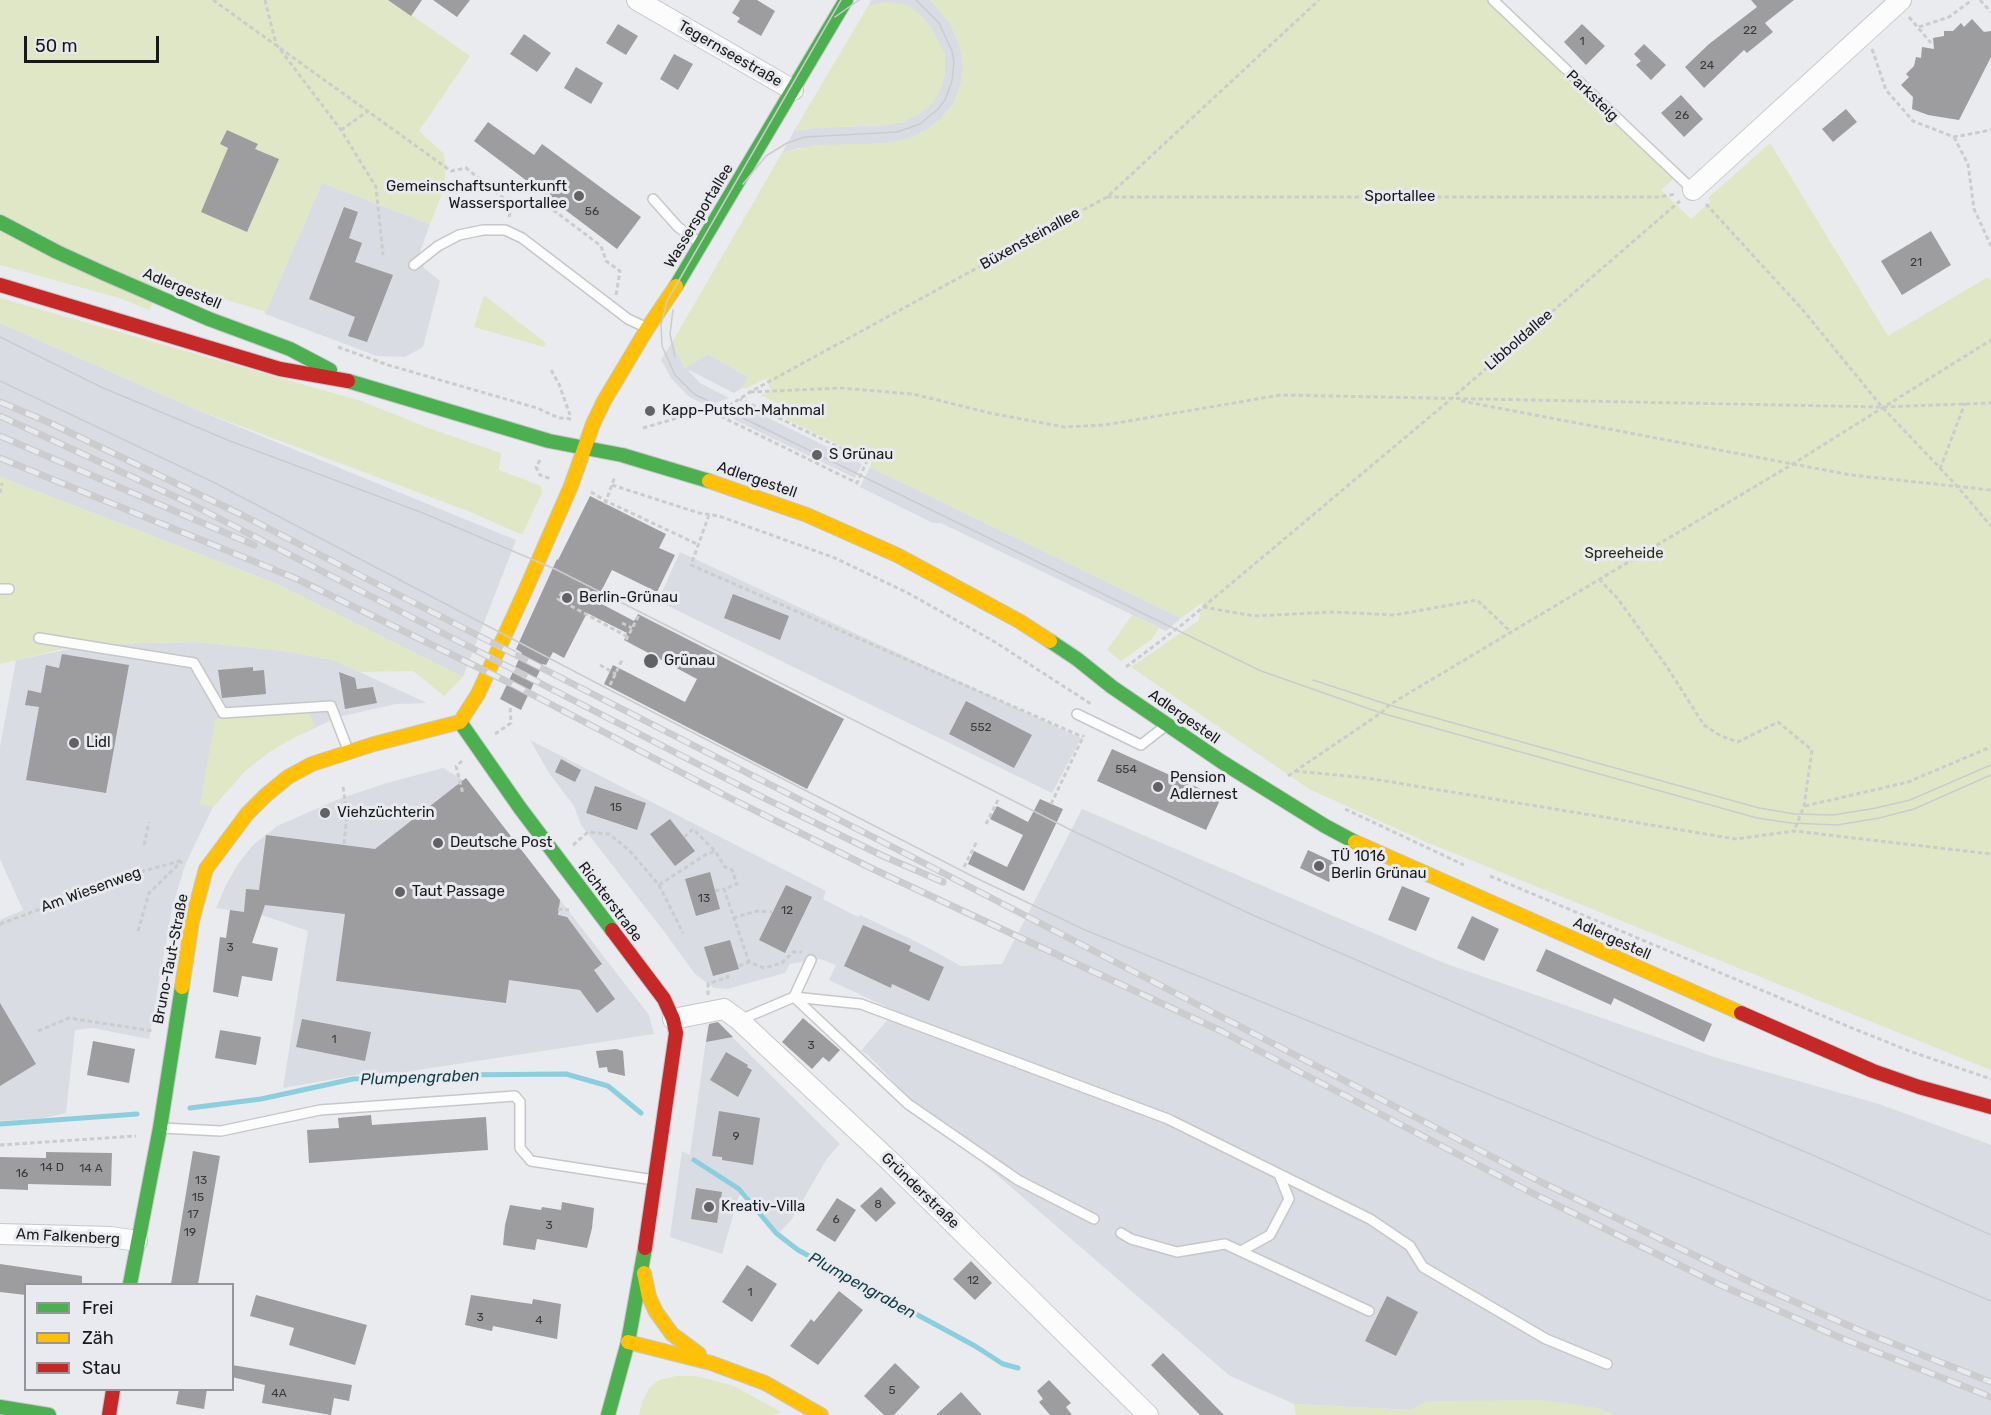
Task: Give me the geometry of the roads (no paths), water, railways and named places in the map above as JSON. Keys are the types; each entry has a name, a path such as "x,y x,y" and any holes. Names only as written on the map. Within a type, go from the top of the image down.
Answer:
{"main road":[{"name":"Wassersportallee","path":"583,449 606,397 647,328 667,301 702,244 846,0"},
{"name":"Adlergestell","path":"0,222 103,273 209,319 290,349 352,382"},
{"name":"Adlergestell","path":"0,285 280,369 352,382 549,441 622,455 720,484 807,515 897,555 960,587 1019,621 1077,659 1166,725 1221,762 1276,790 1325,826 1373,851 1873,1071 1919,1087 1991,1107"},
{"path":"460,722 486,678 571,486 583,449"},
{"name":"Bruno-Taut-Straße","path":"130,1283 159,1131 192,921 207,869 247,814 288,777 312,764 460,722"},
{"name":"Richterstraße","path":"460,722 556,858 664,999 673,1018 676,1033 643,1266 628,1342 608,1415"},
{"path":"643,1266 656,1312 672,1334 711,1363"},
{"path":"628,1342 711,1363 765,1383 821,1415"},
{"path":"109,1415 113,1391"},
{"path":"0,1407 49,1415"}],"street":[{"name":"Tegernseestraße","path":"636,0 794,90"},
{"path":"1697,194 1899,2"},
{"name":"Gründerstraße","path":"673,1018 724,1010 739,1020 891,1163 1148,1415"},
{"name":"Am Falkenberg","path":"0,1234 111,1237 137,1241"}],"lane":[{"name":"Parksteig","path":"1493,0 1697,194"},
{"path":"653,199 678,227 702,244"},
{"path":"414,265 438,246 459,235 483,230 505,230 522,238 628,319 647,328"},
{"path":"39,638 194,663 223,713 331,706 349,753"},
{"path":"1077,714 1141,745 1166,725"},
{"path":"794,997 811,960"},
{"path":"794,997 908,1104 1018,1180 1094,1220"},
{"path":"739,1020 794,997 861,1004 1168,1119 1370,1219 1410,1246 1424,1267 1546,1339 1607,1364"},
{"path":"159,1131 221,1131 320,1110 515,1096 520,1102 520,1148 531,1161 656,1180"},
{"path":"1241,1251 1270,1234 1289,1199 1279,1174"},
{"path":"1121,1233 1131,1239 1177,1252 1225,1244 1369,1311"}],"waterway":[{"name":"Plumpengraben","path":"190,1108 261,1099 353,1079 566,1074 608,1086 641,1113"},
{"name":"Plumpengraben","path":"0,1124 137,1114"},
{"name":"Plumpengraben","path":"694,1160 739,1189 776,1233 798,1250 975,1346 1003,1364 1018,1368"}],"tram line":[{"path":"841,0 667,301 661,325 662,346 675,375 694,394 1261,671 1381,713 1757,818 1791,823 1837,825 1879,818 1914,809 1991,775"},
{"path":"835,17 859,0"},
{"path":"743,184 766,156 787,143 805,137 897,132 920,124 938,109 945,100 952,81 954,62 952,51 939,23 916,0"},
{"path":"673,310 670,334 675,357"},
{"path":"0,337 101,387 230,441 423,513 555,569 1075,832 1255,916 1815,1156 1991,1235"},
{"path":"0,381 213,482 608,689 974,877 1085,930 1991,1301"},
{"path":"1313,680 1389,705 1759,808 1795,814 1833,815 1910,800 1991,765"}],"railway":[{"path":"0,402 48,422 242,515 912,857 1539,1181 1761,1287 1861,1331 1991,1382"},
{"path":"0,416 191,504 764,798 883,856 943,882"},
{"path":"0,436 254,545"},
{"path":"0,458 297,579 512,684 732,799 875,870 1221,1031 1530,1192 1718,1284 1841,1338 1991,1397"}],"place":[{"name":"Gemeinschaftsunterkunft Wassersportallee","path":"579,196"},
{"name":"Kapp-Putsch-Mahnmal","path":"650,411"},
{"name":"S Grünau","path":"817,455"},
{"name":"Berlin-Grünau","path":"567,598"},
{"name":"Grünau","path":"651,661"},
{"name":"Lidl","path":"74,743"},
{"name":"Pension Adlernest","path":"1158,787"},
{"name":"Viehzüchterin","path":"325,813"},
{"name":"Deutsche Post","path":"438,843"},
{"name":"TÜ 1016 Berlin Grünau","path":"1319,866"},
{"name":"Taut Passage","path":"400,892"},
{"name":"Kreativ-Villa","path":"709,1207"}],"park label":[{"name":"Spreeheide","path":"1624,554"}]}
